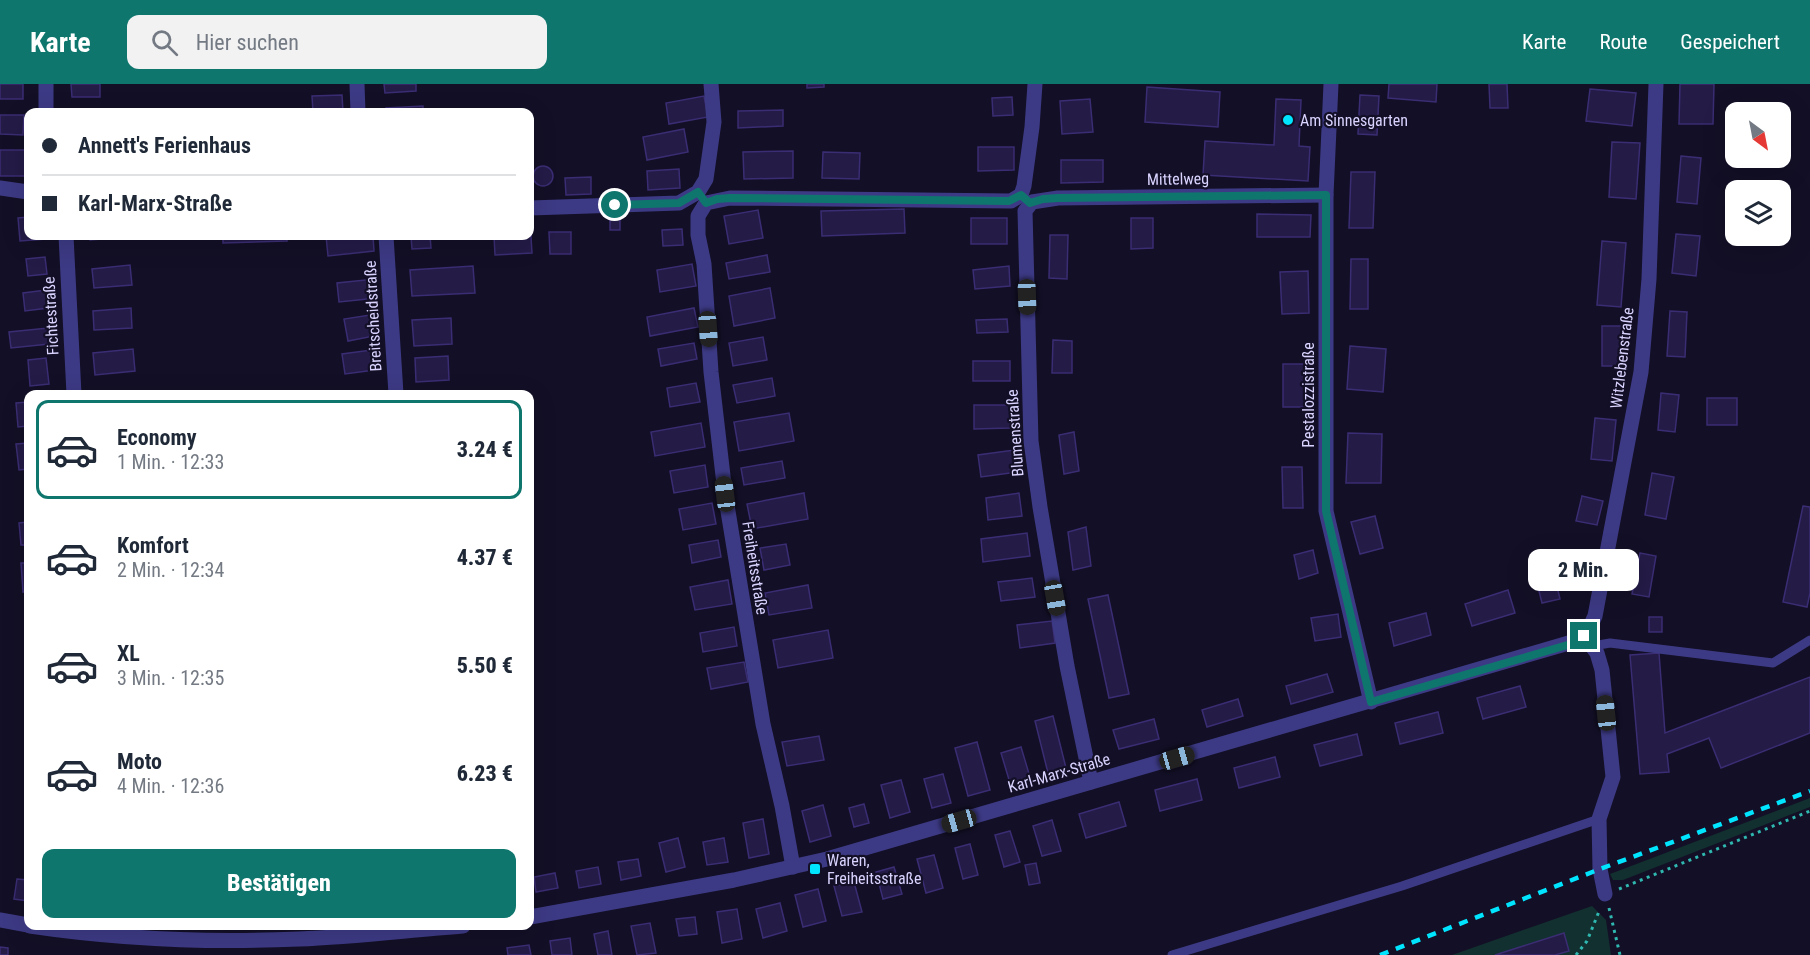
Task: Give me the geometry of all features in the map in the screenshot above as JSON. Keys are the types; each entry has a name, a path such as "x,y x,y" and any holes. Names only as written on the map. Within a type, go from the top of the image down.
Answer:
{"street":[{"path":"45,84 46,108"},
{"path":"357,84 358,108"},
{"name":"Freiheitsstraße","path":"711,84 713,132 698,216 698,235 704,264 711,372 725,494 760,714 782,806 793,867"},
{"name":"Blumenstraße","path":"1035,84 1024,215 1031,441 1067,666 1091,782"},
{"name":"Pestalozzistraße","path":"1331,84 1326,195 1326,511 1371,702"},
{"name":"Witzlebenstraße","path":"1589,638 1641,372 1655,207 1658,130 1656,84"},
{"path":"0,188 24,191"},
{"name":"Mittelweg","path":"1026,199 1326,195"},
{"path":"534,208 679,203 702,197 717,199 1009,201 1026,199"},
{"name":"Fichtestraße","path":"66,240 74,390"},
{"name":"Breitscheidstraße","path":"387,240 396,390"},
{"path":"1589,638 1602,670 1613,777 1599,819 1600,869 1605,894"},
{"name":"Karl-Marx-Straße","path":"534,916 629,901 793,867 1589,638"},
{"path":"0,920 24,924"},
{"path":"101,930 202,939 298,939 396,930"}],"lane":[{"path":"1589,638 1610,643 1773,663 1810,640"},
{"path":"1172,955 1401,886 1599,819"}],"path":[{"path":"1576,955 1587,941 1605,894 1810,811"},
{"path":"1605,894 1620,955"}],"green space":[{"path":"1810,798 1810,807 1623,880 1613,880 1610,874"},
{"path":"1592,906 1606,920 1611,955 1452,955"}],"building":[{"path":"0,84 23,84 23,99 0,99"},
{"path":"71,84 100,84 100,97 72,97"},
{"path":"384,84 416,84 416,91 385,93"},
{"path":"807,84 824,84 824,87 807,88"},
{"path":"1389,84 1437,84 1436,102 1388,98"},
{"path":"1489,84 1507,84 1508,108 1490,108"},
{"path":"1680,84 1714,84 1713,124 1679,124"},
{"path":"1147,87 1220,92 1218,127 1145,122"},
{"path":"1590,89 1636,93 1632,126 1586,121"},
{"path":"342,95 343,108 313,108 312,96"},
{"path":"1360,95 1379,96 1377,135 1358,134"},
{"path":"704,96 708,117 669,124 666,103"},
{"path":"1012,97 1013,115 993,116 992,98"},
{"path":"1090,99 1093,132 1062,134 1060,101"},
{"name":"Am Sinnesgarten","path":"1276,99 1301,100 1299,146 1310,147 1308,181 1203,175 1205,141 1274,145"},
{"path":"423,106 423,108 386,108"},
{"path":"783,110 783,126 738,128 738,111"},
{"path":"0,115 24,115 23,135 0,134"},
{"path":"684,129 688,152 647,160 643,137"},
{"path":"1612,142 1640,143 1636,199 1609,197"},
{"path":"978,147 1014,147 1014,170 978,171"},
{"path":"0,150 24,150 24,176 0,176"},
{"path":"793,151 793,178 744,179 743,152"},
{"path":"823,152 860,153 859,179 822,178"},
{"path":"1681,156 1701,158 1697,204 1677,202"},
{"path":"1061,160 1103,160 1103,182 1061,183"},
{"path":"539,166 547,166 553,172 553,180 547,186 539,186 534,181 534,171"},
{"path":"679,169 680,188 648,190 647,171"},
{"path":"1351,172 1375,172 1373,228 1349,228"},
{"path":"591,177 591,194 566,195 565,178"},
{"path":"904,209 905,233 822,236 821,211"},
{"path":"758,210 763,238 729,244 724,216"},
{"path":"1257,214 1311,215 1310,237 1257,237"},
{"path":"24,217 24,240 33,240 20,241 18,218"},
{"path":"620,218 620,230 610,230 610,219"},
{"path":"971,218 1007,218 1007,244 971,244"},
{"path":"1131,218 1153,218 1153,248 1131,249"},
{"path":"682,229 683,245 663,246 662,230"},
{"path":"549,232 571,232 571,254 550,254"},
{"path":"1676,234 1700,236 1696,276 1672,273"},
{"path":"1050,235 1068,235 1067,279 1049,278"},
{"path":"223,240 287,240 287,241 223,243"},
{"path":"326,240 373,240 374,251 328,256"},
{"path":"411,240 430,240 431,248 412,249"},
{"path":"494,240 531,240 532,253 495,255"},
{"path":"1602,241 1626,243 1621,307 1597,305"},
{"path":"767,255 770,272 729,279 726,263"},
{"path":"45,257 47,274 28,276 26,259"},
{"path":"1351,259 1368,259 1368,309 1350,309"},
{"path":"692,264 696,286 660,292 657,270"},
{"path":"130,265 132,285 94,288 92,269"},
{"path":"473,266 475,293 412,296 410,270"},
{"path":"1009,266 1010,286 975,289 973,270"},
{"path":"1308,271 1309,313 1282,314 1280,272"},
{"path":"375,279 377,298 339,302 337,283"},
{"path":"770,288 775,318 734,326 729,296"},
{"path":"46,290 48,308 25,311 23,293"},
{"path":"131,308 132,328 94,330 93,311"},
{"path":"694,308 698,327 650,336 647,317"},
{"path":"1670,311 1687,312 1685,357 1667,356"},
{"path":"370,315 374,336 348,341 344,319"},
{"path":"451,318 452,344 414,346 412,320"},
{"path":"1007,319 1008,332 977,333 976,320"},
{"path":"1602,326 1622,326 1621,366 1602,366"},
{"path":"48,328 49,344 11,348 9,332"},
{"path":"763,337 767,360 733,366 729,343"},
{"path":"1053,340 1072,341 1072,373 1052,373"},
{"path":"694,343 697,359 661,366 658,349"},
{"path":"1350,346 1386,349 1383,392 1347,389"},
{"path":"133,349 135,371 95,375 93,353"},
{"path":"379,349 382,369 345,374 342,354"},
{"path":"448,356 449,380 416,382 415,358"},
{"path":"46,358 49,384 30,386 28,360"},
{"path":"973,361 1010,361 1010,381 973,381"},
{"path":"1283,364 1310,364 1309,407 1283,407"},
{"path":"772,378 775,396 737,403 733,385"},
{"path":"696,383 700,402 670,407 667,388"},
{"path":"1661,393 1679,395 1675,432 1658,430"},
{"path":"1707,398 1737,398 1737,425 1707,425"},
{"path":"24,402 24,426 18,427 16,403"},
{"path":"974,405 1010,405 1010,428 974,429"},
{"path":"789,413 794,441 739,451 734,422"},
{"path":"1595,418 1616,420 1612,461 1591,459"},
{"path":"701,423 705,447 655,456 651,432"},
{"path":"1074,432 1079,471 1064,474 1059,435"},
{"path":"1348,433 1382,434 1381,483 1346,483"},
{"path":"24,443 24,469 19,470 16,444"},
{"path":"1014,450 1017,472 981,477 978,455"},
{"path":"782,461 785,478 744,485 741,468"},
{"path":"705,465 708,487 674,493 670,471"},
{"path":"1282,467 1302,467 1303,508 1283,508"},
{"path":"1652,473 1674,477 1666,519 1645,515"},
{"path":"804,493 808,519 752,529 747,504"},
{"path":"1019,493 1022,516 988,520 986,498"},
{"path":"1582,496 1603,501 1597,525 1576,521"},
{"path":"712,503 716,524 683,530 679,509"},
{"path":"1803,506 1810,507 1810,593 1807,607 1783,602"},
{"path":"1375,516 1383,548 1360,554 1351,522"},
{"path":"24,522 24,545 21,545 19,523"},
{"path":"1086,527 1091,566 1073,570 1068,532"},
{"path":"1027,533 1030,556 983,562 981,539"},
{"path":"718,540 721,557 692,563 689,545"},
{"path":"786,544 790,565 764,570 760,548"},
{"path":"1313,550 1318,573 1299,579 1294,555"},
{"path":"1640,553 1656,556 1649,597 1632,594"},
{"path":"21,563 24,563 23,592"},
{"path":"1554,574 1560,599 1542,603 1536,579"},
{"path":"1032,578 1035,597 1001,601 998,582"},
{"path":"728,580 732,604 695,610 690,587"},
{"path":"808,585 812,608 769,615 765,593"},
{"path":"1508,590 1515,613 1472,626 1465,604"},
{"path":"1108,595 1129,694 1109,698 1088,599"},
{"path":"1426,613 1431,635 1394,646 1389,623"},
{"path":"1338,614 1341,637 1315,641 1311,618"},
{"path":"1649,617 1662,617 1662,632 1649,632"},
{"path":"1052,621 1055,643 1020,648 1017,625"},
{"path":"734,627 737,646 703,652 700,633"},
{"path":"828,630 833,658 778,668 773,640"},
{"path":"1659,653 1665,733 1810,677 1810,733 1721,768 1709,738 1667,754 1669,772 1640,774 1630,655"},
{"path":"744,662 748,682 711,689 707,668"},
{"path":"1327,674 1333,692 1291,704 1286,686"},
{"path":"1520,686 1526,707 1483,719 1477,698"},
{"path":"1238,699 1243,716 1207,727 1202,710"},
{"path":"1438,712 1443,733 1400,744 1395,723"},
{"path":"1053,716 1066,768 1048,773 1035,721"},
{"path":"1154,719 1159,739 1119,749 1113,730"},
{"path":"1357,734 1362,755 1320,766 1314,745"},
{"path":"819,736 824,760 787,766 782,742"},
{"path":"977,742 990,790 968,796 955,748"},
{"path":"1021,747 1030,777 1010,783 1001,753"},
{"path":"1275,757 1280,777 1239,788 1234,768"},
{"path":"943,774 951,803 932,808 924,779"},
{"path":"1197,779 1202,800 1160,811 1155,790"},
{"path":"901,780 910,812 890,818 881,785"},
{"path":"1119,802 1126,826 1086,838 1079,814"},
{"path":"864,804 869,823 854,827 849,808"},
{"path":"823,805 831,836 810,842 802,811"},
{"path":"763,819 769,854 749,858 743,823"},
{"path":"1052,820 1061,851 1042,856 1033,826"},
{"path":"1010,831 1020,862 1004,867 995,835"},
{"path":"678,838 685,867 666,872 659,843"},
{"path":"724,838 728,862 707,865 703,842"},
{"path":"970,844 978,875 963,879 955,848"},
{"path":"934,855 943,888 926,893 917,859"},
{"path":"638,859 641,876 621,880 618,862"},
{"path":"1036,863 1040,883 1029,885 1025,865"},
{"path":"598,867 601,884 579,888 576,871"},
{"path":"894,867 902,894 883,899 876,872"},
{"path":"555,873 558,888 536,892 534,877"},
{"path":"17,879 24,880 24,900 14,899"},
{"path":"854,882 862,912 842,916 834,886"},
{"path":"818,889 826,921 803,927 795,895"},
{"path":"780,903 787,931 763,938 756,909"},
{"path":"737,909 742,939 722,943 717,912"},
{"path":"695,917 697,934 679,936 676,919"},
{"path":"650,923 656,953 637,955 631,926"},
{"path":"608,931 612,955 598,955 594,934"},
{"path":"1564,933 1569,951 1555,955 1495,955"},
{"path":"570,938 572,955 552,955 550,941"},
{"path":"529,945 531,955 508,955 507,948"},
{"path":"0,947 8,948 8,955 0,955"}],"railway":[{"path":"1380,955 1600,869 1810,791"}],"place":[{"name":"Am Sinnesgarten","path":"1288,120"},
{"name":"Waren, Freiheitsstraße","path":"815,869"}],"route":[{"path":"615,205 679,203 698,192 706,203 730,198 1009,201 1021,195 1030,203 1058,198 1326,195 1326,511 1371,702 1571,644 1584,636"}]}
